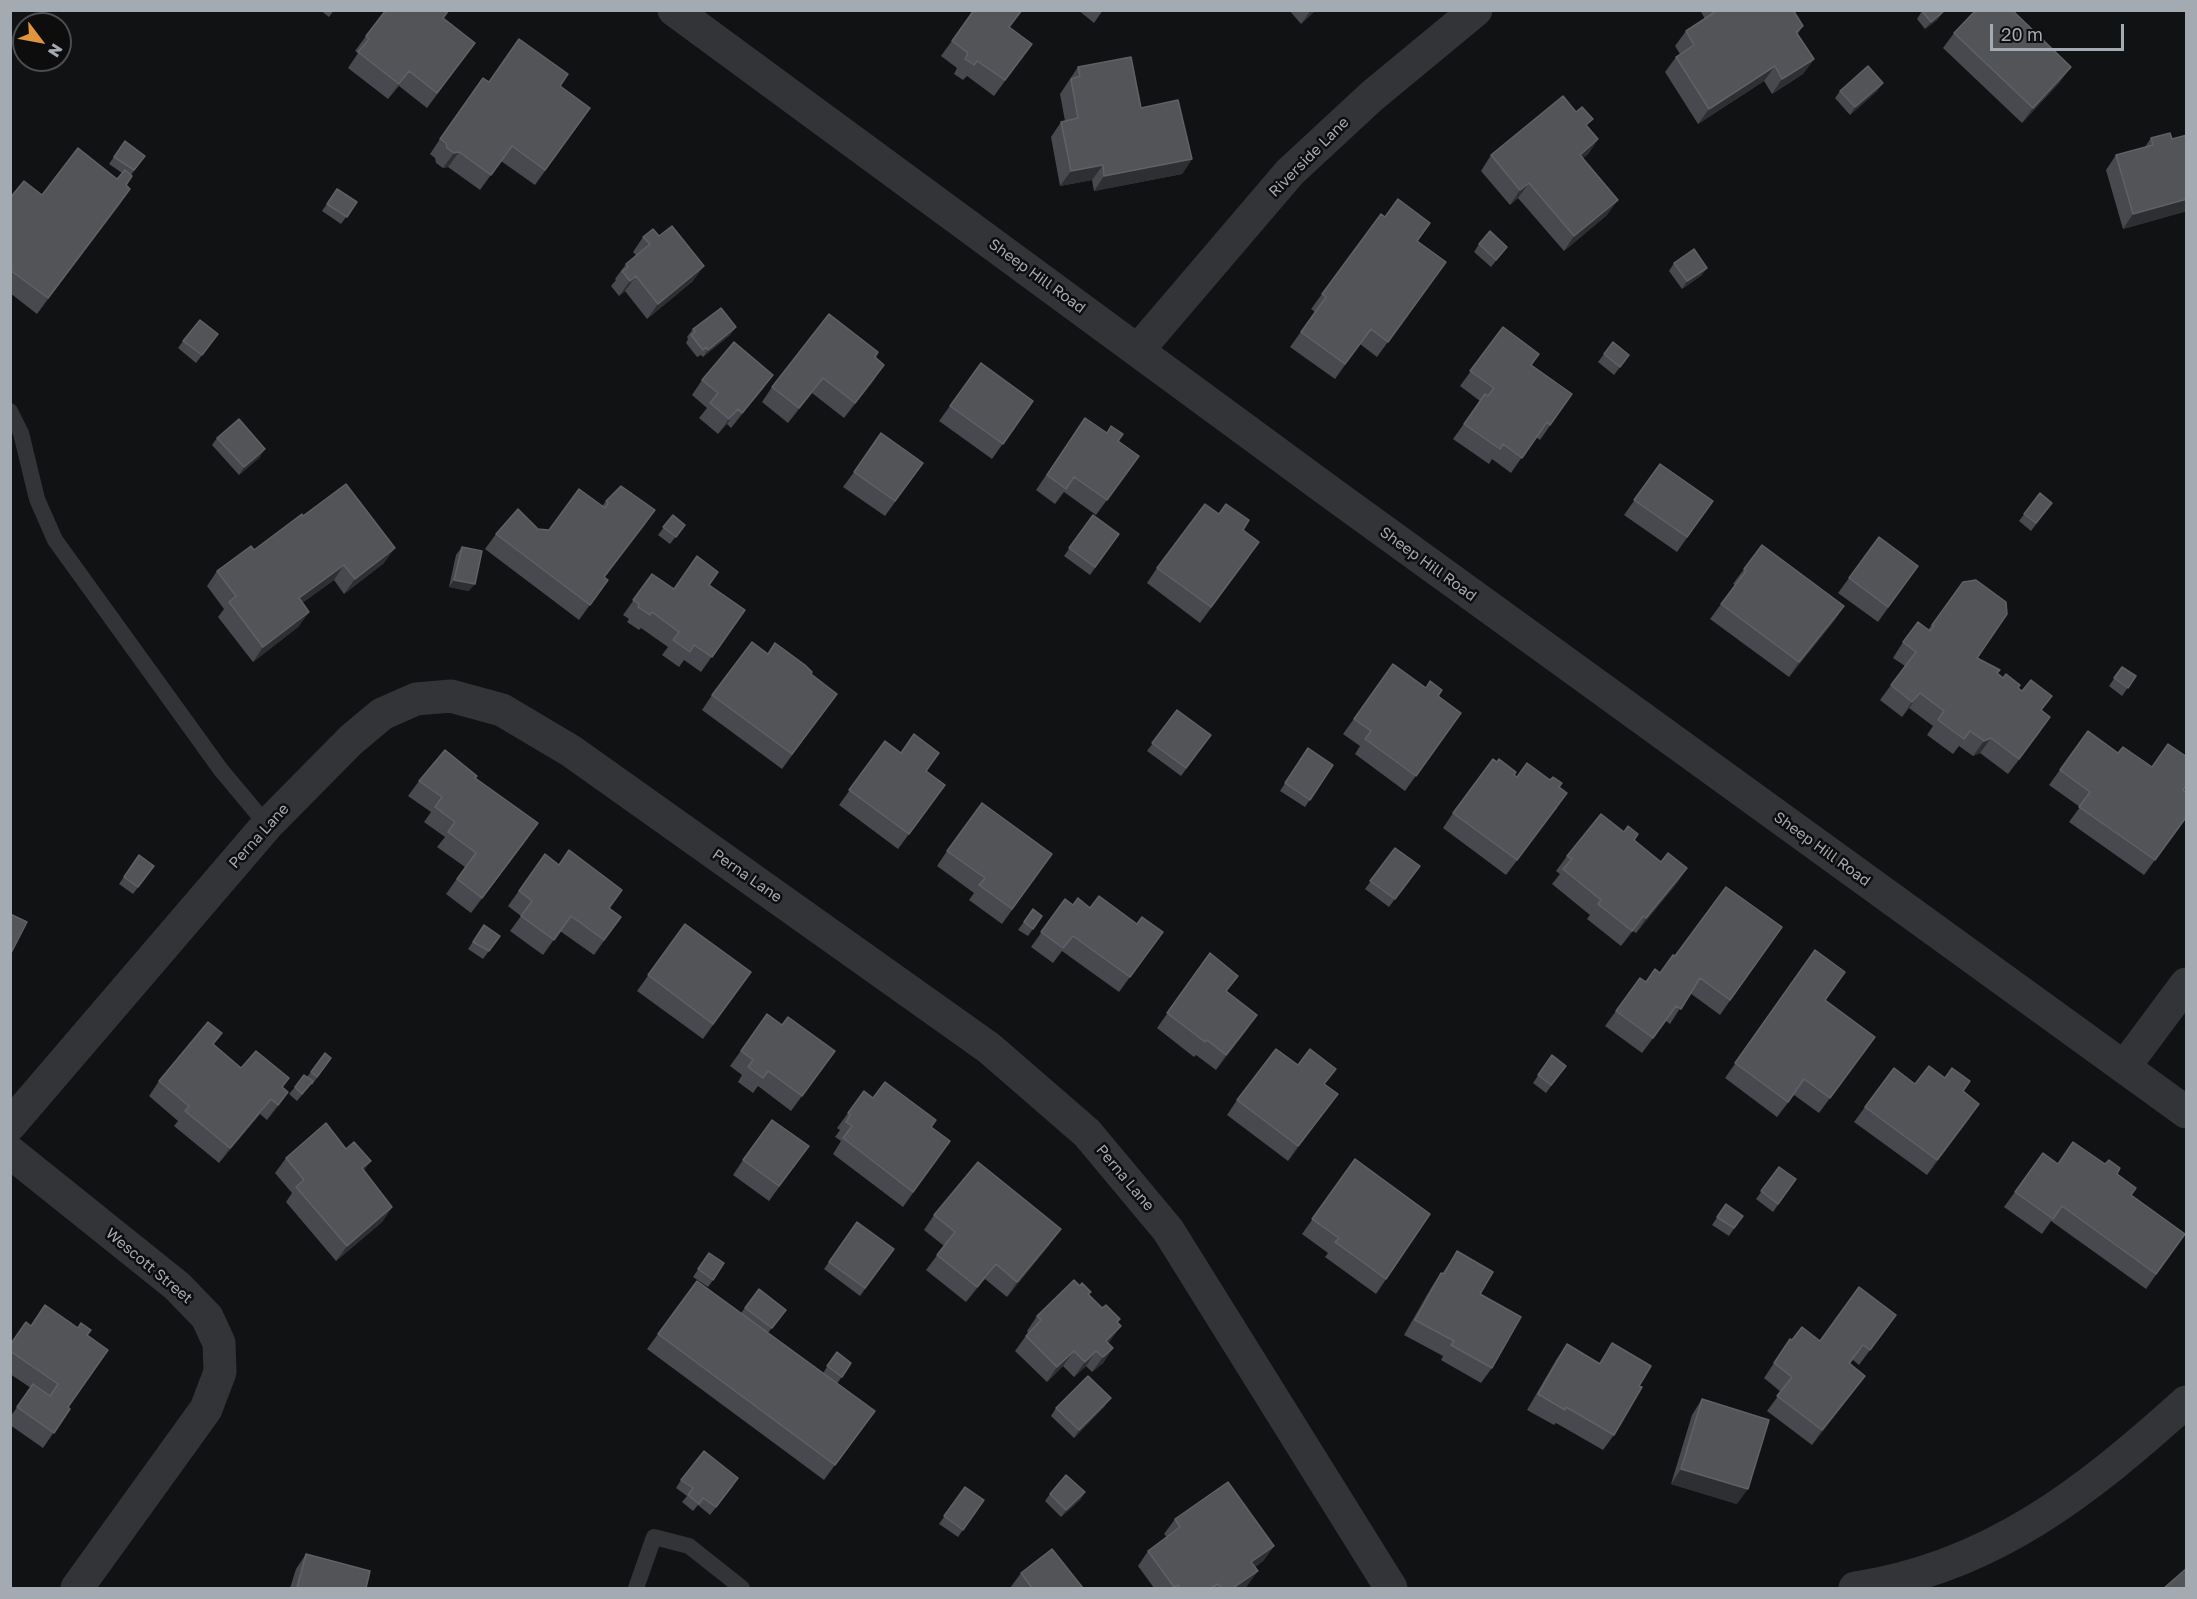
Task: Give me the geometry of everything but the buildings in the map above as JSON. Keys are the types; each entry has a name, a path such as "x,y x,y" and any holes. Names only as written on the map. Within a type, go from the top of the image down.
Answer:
{"street":[{"name":"Sheep Hill Road","path":"674,10 1640,717 2187,1112"},
{"name":"Riverside Lane","path":"1138,350 1290,172 1372,96 1476,10"},
{"name":"Perna Lane","path":"10,1125 267,825 351,740 382,714 416,699 451,696 502,710 571,751 989,1048 1087,1133 1168,1230 1391,1588"},
{"path":"2125,1066 2187,984"},
{"name":"Wescott Street","path":"10,1152 177,1286 207,1317 219,1343 220,1372 206,1408 77,1588"},
{"path":"1856,1588 1886,1584 2006,1540 2117,1464 2187,1402"}],"lane":[{"path":"10,411 21,433 37,499 55,540 220,770 267,825"},
{"path":"636,1588 654,1537 689,1546 742,1588"}]}
